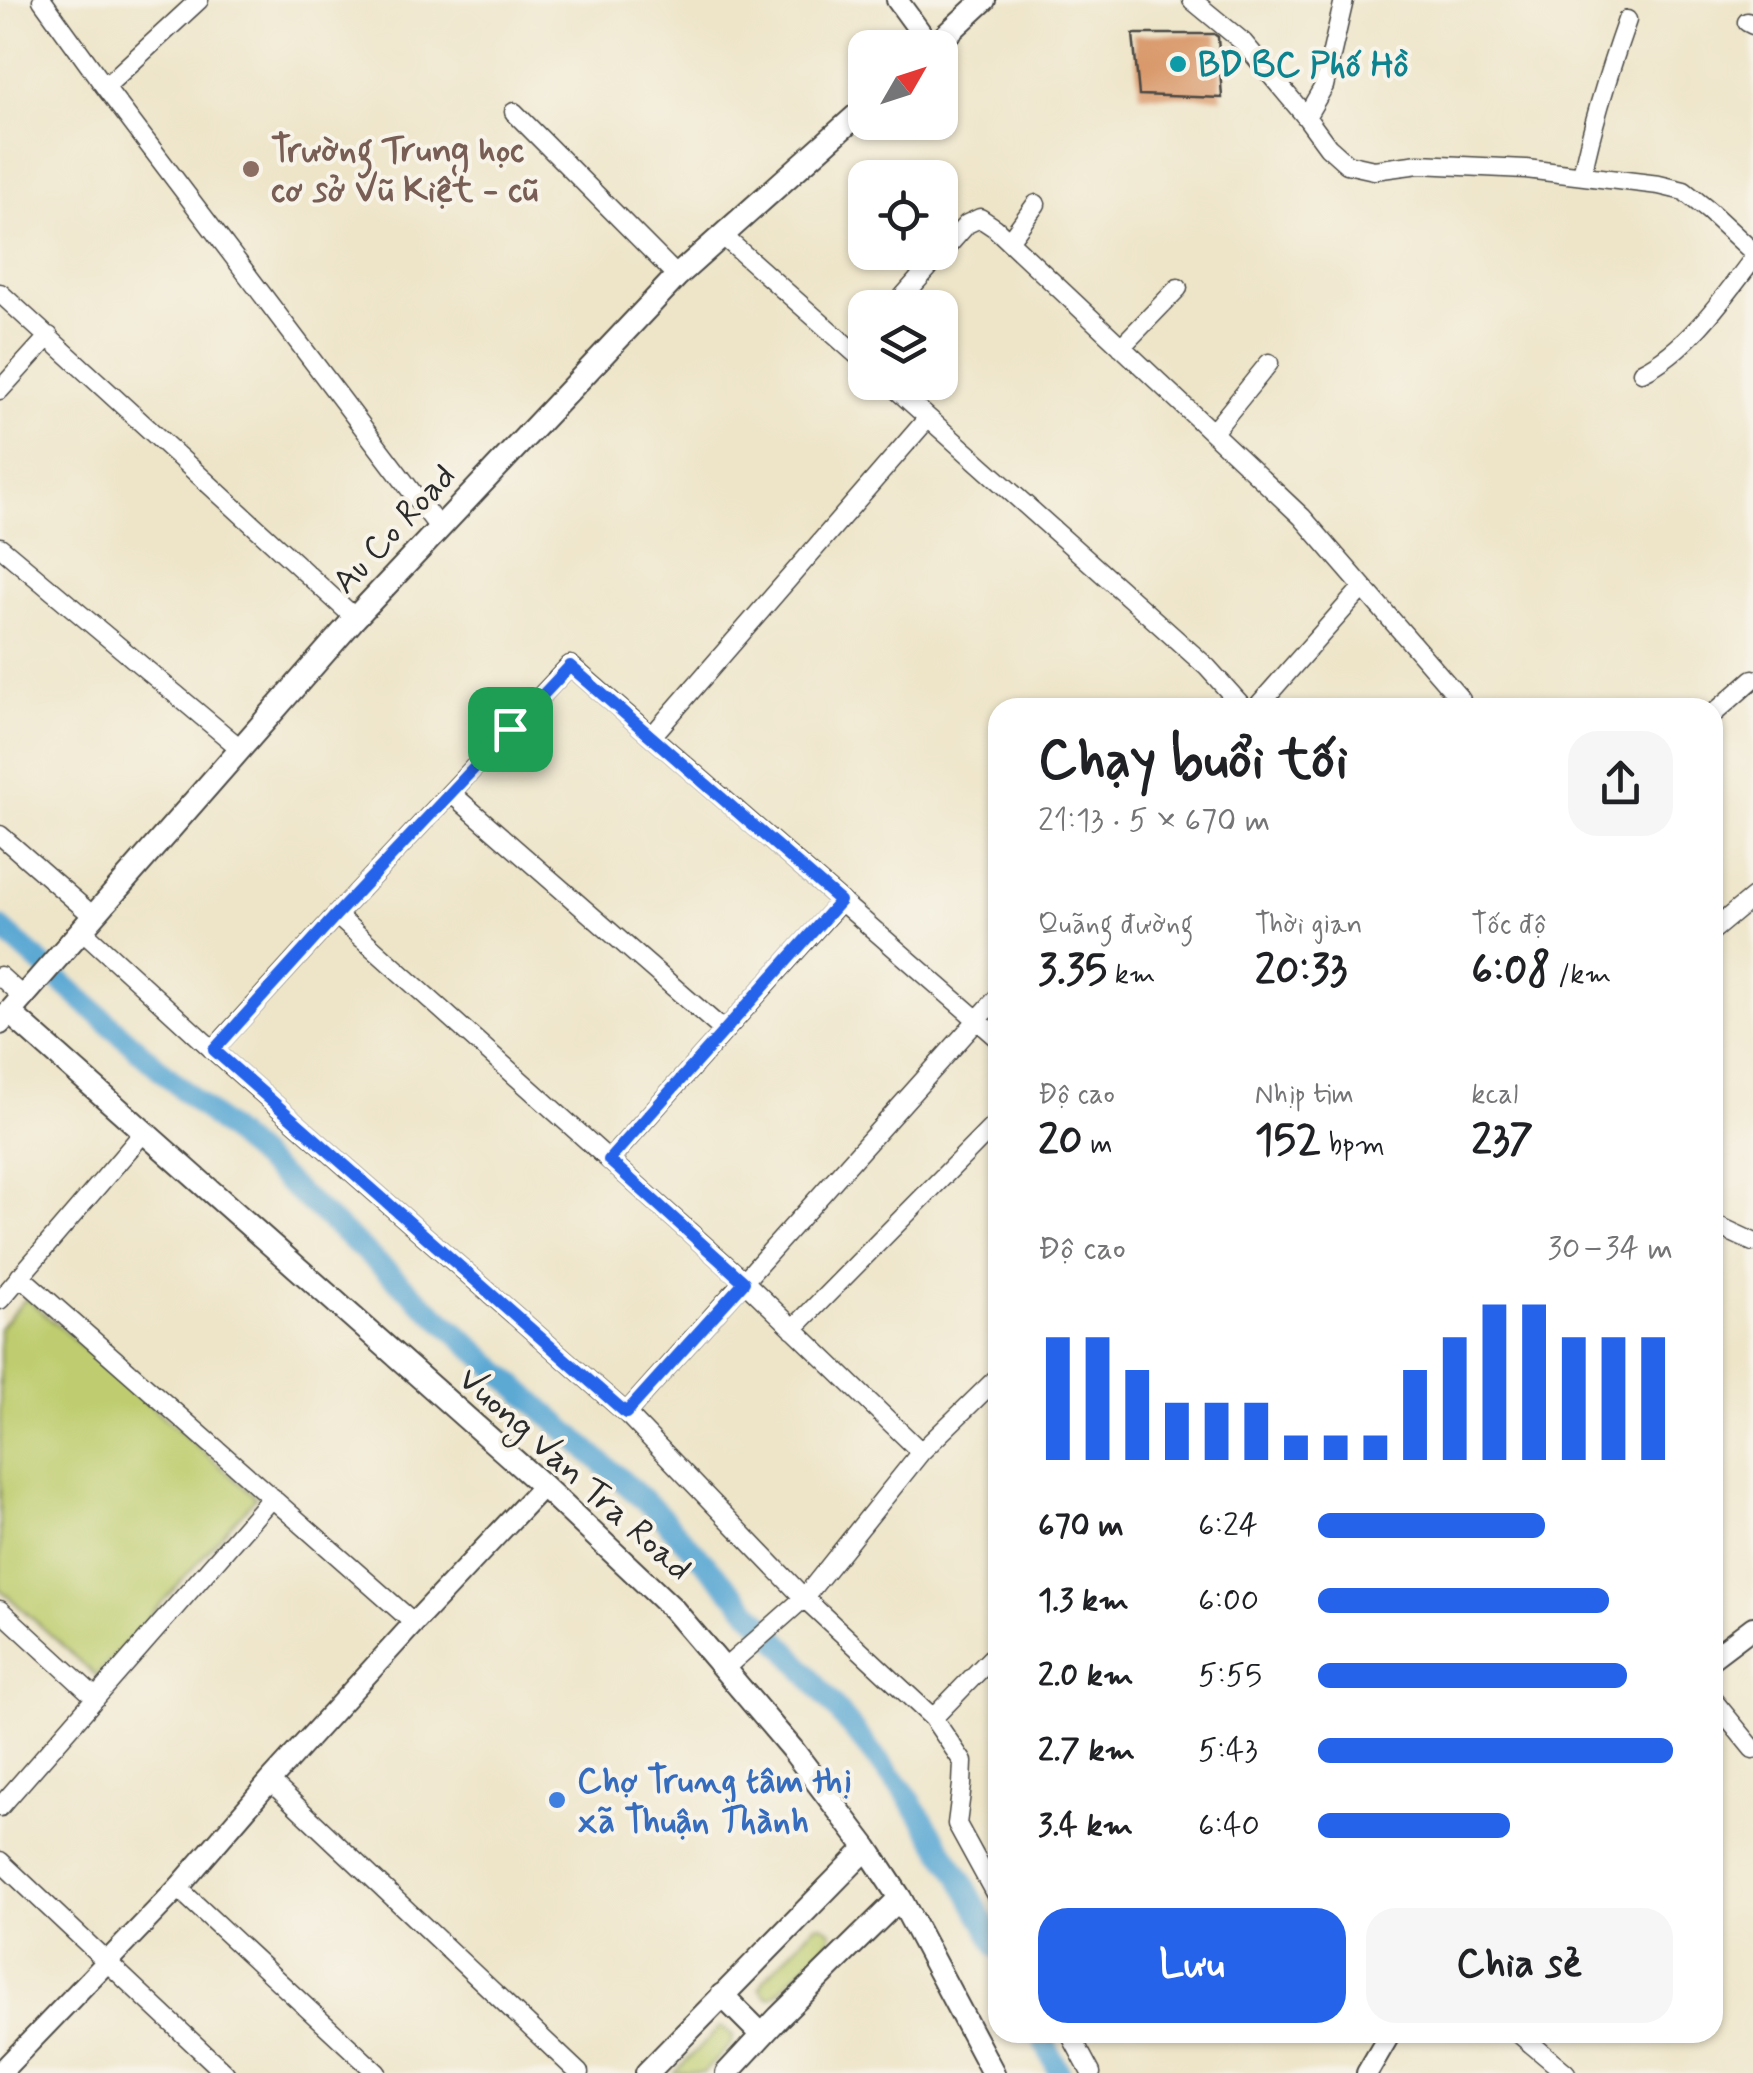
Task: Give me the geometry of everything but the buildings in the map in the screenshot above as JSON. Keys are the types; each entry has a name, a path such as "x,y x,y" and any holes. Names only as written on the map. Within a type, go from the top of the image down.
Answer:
{"main road":[{"path":"952,30 984,0"},
{"name":"Au Co Road","path":"11,1010 355,618 678,276 848,123"},
{"name":"Vuong Van Tra Road","path":"11,1010 543,1486 673,1609 792,1749 867,1848 900,1898 993,2073"},
{"path":"647,2073 867,1848"},
{"path":"726,2073 900,1898"},
{"path":"722,1995 762,2034"}],"street":[{"path":"42,0 440,530"},
{"path":"105,87 199,0"},
{"path":"897,0 919,30"},
{"path":"1192,0 1244,42 1346,164 1374,170 1419,164 1526,169 1660,185 1684,191 1709,211 1753,256 1720,304 1660,363 1642,372"},
{"path":"1306,117 1324,86 1344,0"},
{"path":"1582,175 1600,98 1628,20"},
{"path":"514,112 678,276"},
{"path":"1008,241 1036,204"},
{"path":"908,290 967,224 980,218 995,228 1302,517 1459,698"},
{"path":"723,236 848,340"},
{"path":"1122,347 1178,288"},
{"path":"0,293 355,618"},
{"path":"0,390 49,336"},
{"path":"1212,432 1269,363"},
{"path":"908,400 1207,667 1235,698"},
{"path":"652,736 928,418"},
{"path":"0,548 241,749"},
{"path":"1265,698 1363,587"},
{"path":"214,1050 570,666 988,1029"},
{"path":"1723,705 1753,679"},
{"path":"451,793 724,1031"},
{"path":"0,835 81,929 626,1413 804,1598 934,1718 963,1762 957,1824 988,1880"},
{"path":"1723,922 1753,897"},
{"path":"609,1160 840,901"},
{"path":"336,915 744,1282 921,1452"},
{"path":"0,976 11,1010"},
{"path":"626,1413 988,1008"},
{"path":"792,1328 988,1130"},
{"path":"0,1300 144,1132"},
{"path":"1723,1228 1753,1242"},
{"path":"20,1276 414,1622"},
{"path":"725,1668 804,1598 921,1452 988,1387"},
{"path":"0,2073 178,1888 414,1622 543,1486"},
{"path":"0,1807 272,1497"},
{"path":"0,1610 96,1698"},
{"path":"1723,1650 1753,1627"},
{"path":"934,1718 988,1661"},
{"path":"1723,1712 1753,1749"},
{"path":"270,1781 579,2073"},
{"path":"0,1861 226,2073"},
{"path":"178,1888 376,2073"},
{"path":"1076,2043 1091,2073"},
{"path":"1367,2073 1385,2043"},
{"path":"1530,2043 1566,2073"}],"green space":[{"path":"26,1298 256,1497 96,1676 0,1589 0,1328"},
{"path":"816,1925 832,1932 830,1940 780,1991 767,1997 760,1989 764,1980"},
{"path":"719,2028 733,2036 731,2044 703,2073 675,2073"}],"waterway":[{"path":"0,927 655,1510 789,1652 907,1795 962,1880 988,1929"},
{"path":"1045,2043 1060,2073"}],"place":[{"name":"BD BC Phố Hồ","path":"1178,64"},
{"name":"Trường Trung học cơ sở Vũ Kiệt - cũ","path":"251,169"},
{"name":"Chợ Trung tâm thị xã Thuận Thành","path":"557,1800"}],"route":[{"path":"570,666 840,901 609,1160 744,1282 626,1413 214,1050 510,729 570,666"}]}
